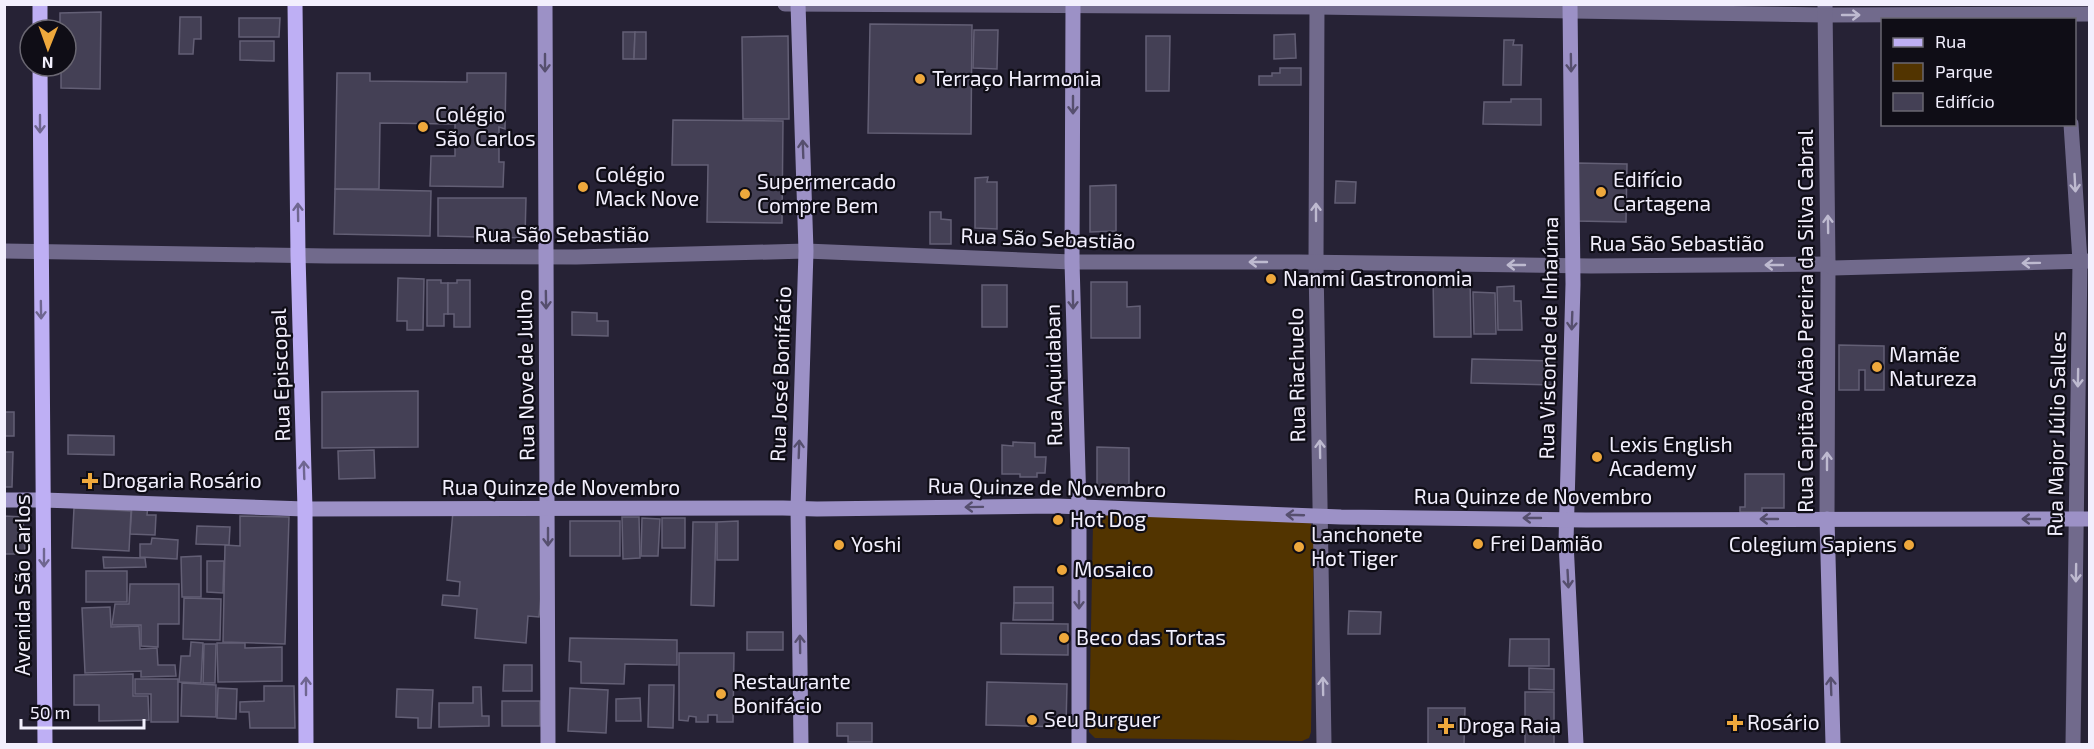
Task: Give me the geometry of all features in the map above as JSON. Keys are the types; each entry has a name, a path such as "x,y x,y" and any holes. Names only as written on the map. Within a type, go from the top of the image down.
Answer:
{"main road":[{"name":"Rua Episcopal","path":"295,4 298,255 305,509 306,744"},
{"name":"Rua Nove de Julho","path":"545,4 548,744"},
{"name":"Rua José Bonifácio","path":"798,5 806,251 798,508 801,744"},
{"name":"Rua Aquidaban","path":"1073,6 1072,262 1079,507 1079,744"},
{"name":"Rua Visconde de Inhaúma","path":"1570,8 1572,266 1566,542 1576,744"},
{"name":"Avenida São Carlos","path":"40,78 45,744"},
{"name":"Rua Quinze de Novembro","path":"4,500 305,509 1079,507 1321,517 1567,520 2083,519"},
{"name":"Rua Capitão Adão Pereira da Silva Cabral","path":"1827,519 1833,744"}],"street":[{"path":"785,4 1317,6 2090,14"},
{"name":"Rua Riachuelo","path":"1317,6 1316,263 1324,744"},
{"name":"Rua Capitão Adão Pereira da Silva Cabral","path":"1825,10 1828,264 1827,519"},
{"name":"Rua Major Júlio Salles","path":"2071,126 2085,261 2083,519 2073,744"},
{"name":"Rua São Sebastião","path":"4,251 545,257 806,251 1072,262 1572,266 1828,264 1833,268 2085,261"}],"green space":[{"path":"1104,514 1308,520 1314,528 1311,732 1309,738 1302,741 1095,738 1089,732 1093,524"}],"building":[{"path":"101,12 100,89 61,88 61,78 78,78 78,18 60,18 60,13"},
{"path":"180,17 201,17 201,39 194,39 193,54 179,54"},
{"path":"239,18 280,18 279,37 239,37"},
{"name":"Terraço Harmonia","path":"870,24 972,25 971,134 868,133"},
{"path":"974,30 998,30 997,69 973,68"},
{"path":"623,32 635,32 634,59 623,59"},
{"path":"635,32 646,32 646,59 634,59"},
{"path":"1295,34 1296,58 1274,59 1274,35"},
{"path":"788,36 789,119 743,119 742,37"},
{"path":"1146,36 1170,36 1169,91 1146,91"},
{"path":"1504,40 1514,40 1513,45 1522,45 1521,85 1503,85"},
{"path":"240,41 274,41 274,61 240,60"},
{"path":"1280,68 1301,68 1301,85 1259,85 1259,76 1272,76 1272,73 1280,73"},
{"path":"337,73 370,73 370,81 467,82 467,73 506,73 505,129 499,127 499,162 504,162 503,187 430,186 431,156 455,156 455,124 380,123 379,189 335,189"},
{"path":"1511,99 1541,99 1541,125 1483,124 1484,102 1511,102"},
{"name":"Supermercado Compre Bem","path":"673,120 783,121 782,223 707,222 708,165 672,165"},
{"name":"Edifício Cartagena","path":"1577,163 1627,164 1626,222 1576,221"},
{"path":"988,177 987,182 997,182 997,229 975,228 975,178"},
{"path":"1336,181 1356,182 1355,203 1335,203"},
{"path":"1116,185 1116,231 1090,232 1090,186"},
{"path":"335,189 431,191 430,236 334,234"},
{"path":"438,198 526,198 525,238 438,236"},
{"path":"930,212 941,212 941,219 951,220 951,244 930,244"},
{"path":"1470,275 1471,337 1434,337 1433,276"},
{"path":"398,278 424,279 423,330 407,330 407,321 397,321"},
{"path":"427,280 441,280 441,283 448,283 448,314 444,314 444,326 427,326"},
{"path":"457,280 470,280 470,327 454,327 454,314 448,314 448,283 457,283"},
{"path":"1091,282 1127,282 1127,307 1140,306 1140,338 1091,338"},
{"path":"982,285 1007,285 1007,327 982,327"},
{"path":"1514,286 1514,301 1521,301 1522,330 1498,330 1497,287"},
{"path":"1473,292 1495,293 1496,334 1474,334"},
{"path":"572,312 597,313 597,321 608,321 608,336 572,335"},
{"path":"1839,345 1884,346 1884,390 1865,390 1865,370 1859,370 1859,390 1839,390"},
{"path":"1472,359 1555,361 1554,385 1471,383"},
{"path":"418,391 418,447 322,448 322,392"},
{"path":"4,412 14,412 14,436 4,436"},
{"path":"68,435 114,436 114,455 68,454"},
{"path":"1013,442 1035,443 1035,457 1046,457 1045,473 1037,473 1037,477 1002,474 1002,445 1013,446"},
{"path":"1097,447 1129,448 1129,489 1100,489 1097,486"},
{"path":"374,450 375,478 339,479 338,451"},
{"path":"4,452 13,452 12,487 4,487"},
{"path":"1745,474 1784,474 1784,508 1762,508 1762,512 1740,512 1740,507 1745,507"},
{"path":"132,505 148,505 147,515 156,515 155,535 130,534"},
{"path":"74,508 131,511 129,551 72,548"},
{"path":"453,511 535,514 545,517 546,545 539,617 528,616 526,643 475,638 477,609 442,605 443,595 459,596 460,582 447,580"},
{"path":"4,516 23,517 25,554 4,554"},
{"path":"240,516 289,517 285,644 223,642 225,545 240,546"},
{"path":"622,517 639,517 640,558 623,559"},
{"path":"642,518 660,519 658,556 641,556"},
{"path":"662,518 685,518 685,548 662,548"},
{"path":"570,521 620,521 620,556 570,556"},
{"path":"738,521 738,560 717,560 717,522"},
{"path":"693,522 716,522 714,606 691,605"},
{"path":"197,526 230,527 229,545 196,544"},
{"path":"152,538 178,540 177,559 140,557 140,544 151,544"},
{"path":"201,556 201,597 182,597 181,557"},
{"path":"103,557 145,558 146,567 104,568"},
{"path":"207,561 224,561 223,593 207,592"},
{"path":"86,571 127,571 127,602 86,602"},
{"path":"130,584 179,584 179,624 158,624 158,647 141,646 141,625 112,625 115,604 129,604"},
{"path":"1014,587 1053,587 1053,603 1014,603"},
{"path":"184,598 221,599 220,640 183,639"},
{"path":"1014,603 1053,603 1053,620 1013,620"},
{"path":"110,607 111,627 139,626 140,649 157,648 158,665 175,665 176,676 141,677 141,671 85,673 82,608"},
{"path":"1349,611 1381,612 1380,634 1348,634"},
{"path":"1001,623 1068,624 1068,655 1001,654"},
{"path":"747,632 783,632 783,650 747,650"},
{"path":"570,638 677,640 677,665 625,664 624,684 581,683 581,662 569,661"},
{"path":"1510,639 1549,639 1549,666 1509,666"},
{"path":"191,642 203,643 201,683 179,682 181,656 190,656"},
{"path":"217,643 245,643 245,648 282,647 282,681 218,682"},
{"path":"204,644 216,644 215,683 203,683"},
{"path":"679,653 734,653 733,722 717,722 717,715 708,715 708,722 696,722 696,717 689,716 688,721 679,720"},
{"path":"504,665 532,665 532,691 503,691"},
{"path":"1529,668 1554,669 1554,690 1529,689"},
{"path":"133,674 133,696 148,696 149,720 99,721 99,705 74,705 74,675"},
{"path":"135,679 178,679 178,722 151,722 151,694 135,694"},
{"path":"987,682 1067,684 1066,727 986,725"},
{"path":"182,683 216,685 216,717 181,716"},
{"path":"649,685 674,685 673,728 648,727"},
{"path":"264,686 294,686 295,728 250,728 249,712 240,712 240,702 264,701"},
{"path":"473,687 481,687 482,716 489,716 489,726 439,727 439,703 473,703"},
{"path":"218,688 237,689 236,719 217,718"},
{"path":"570,688 608,690 606,733 568,731"},
{"path":"397,689 433,690 431,728 418,728 418,718 396,717"},
{"path":"1525,692 1554,692 1554,744 1525,744"},
{"path":"640,698 641,721 616,721 616,699"},
{"path":"502,701 540,701 540,726 502,726"},
{"name":"Droga Raia","path":"1428,708 1465,708 1464,744 1428,744"},
{"path":"837,723 872,723 872,742 848,742 848,736 837,736"}],"place":[{"name":"Terraço Harmonia","path":"920,79"},
{"name":"Colégio São Carlos","path":"423,127"},
{"name":"Colégio Mack Nove","path":"583,187"},
{"name":"Edifício Cartagena","path":"1601,192"},
{"name":"Supermercado Compre Bem","path":"745,194"},
{"name":"Nanmi Gastronomia","path":"1271,279"},
{"name":"Mamãe Natureza","path":"1877,367"},
{"name":"Lexis English Academy","path":"1597,457"},
{"name":"Drogaria Rosário","path":"90,481"},
{"name":"Hot Dog","path":"1058,520"},
{"name":"Frei Damião","path":"1478,544"},
{"name":"Yoshi","path":"839,545"},
{"name":"Colegium Sapiens","path":"1909,545"},
{"name":"Lanchonete Hot Tiger","path":"1299,547"},
{"name":"Mosaico","path":"1062,570"},
{"name":"Beco das Tortas","path":"1064,638"},
{"name":"Restaurante Bonifácio","path":"721,694"},
{"name":"Seu Burguer","path":"1032,720"},
{"name":"Rosário","path":"1735,723"},
{"name":"Droga Raia","path":"1446,726"}]}
